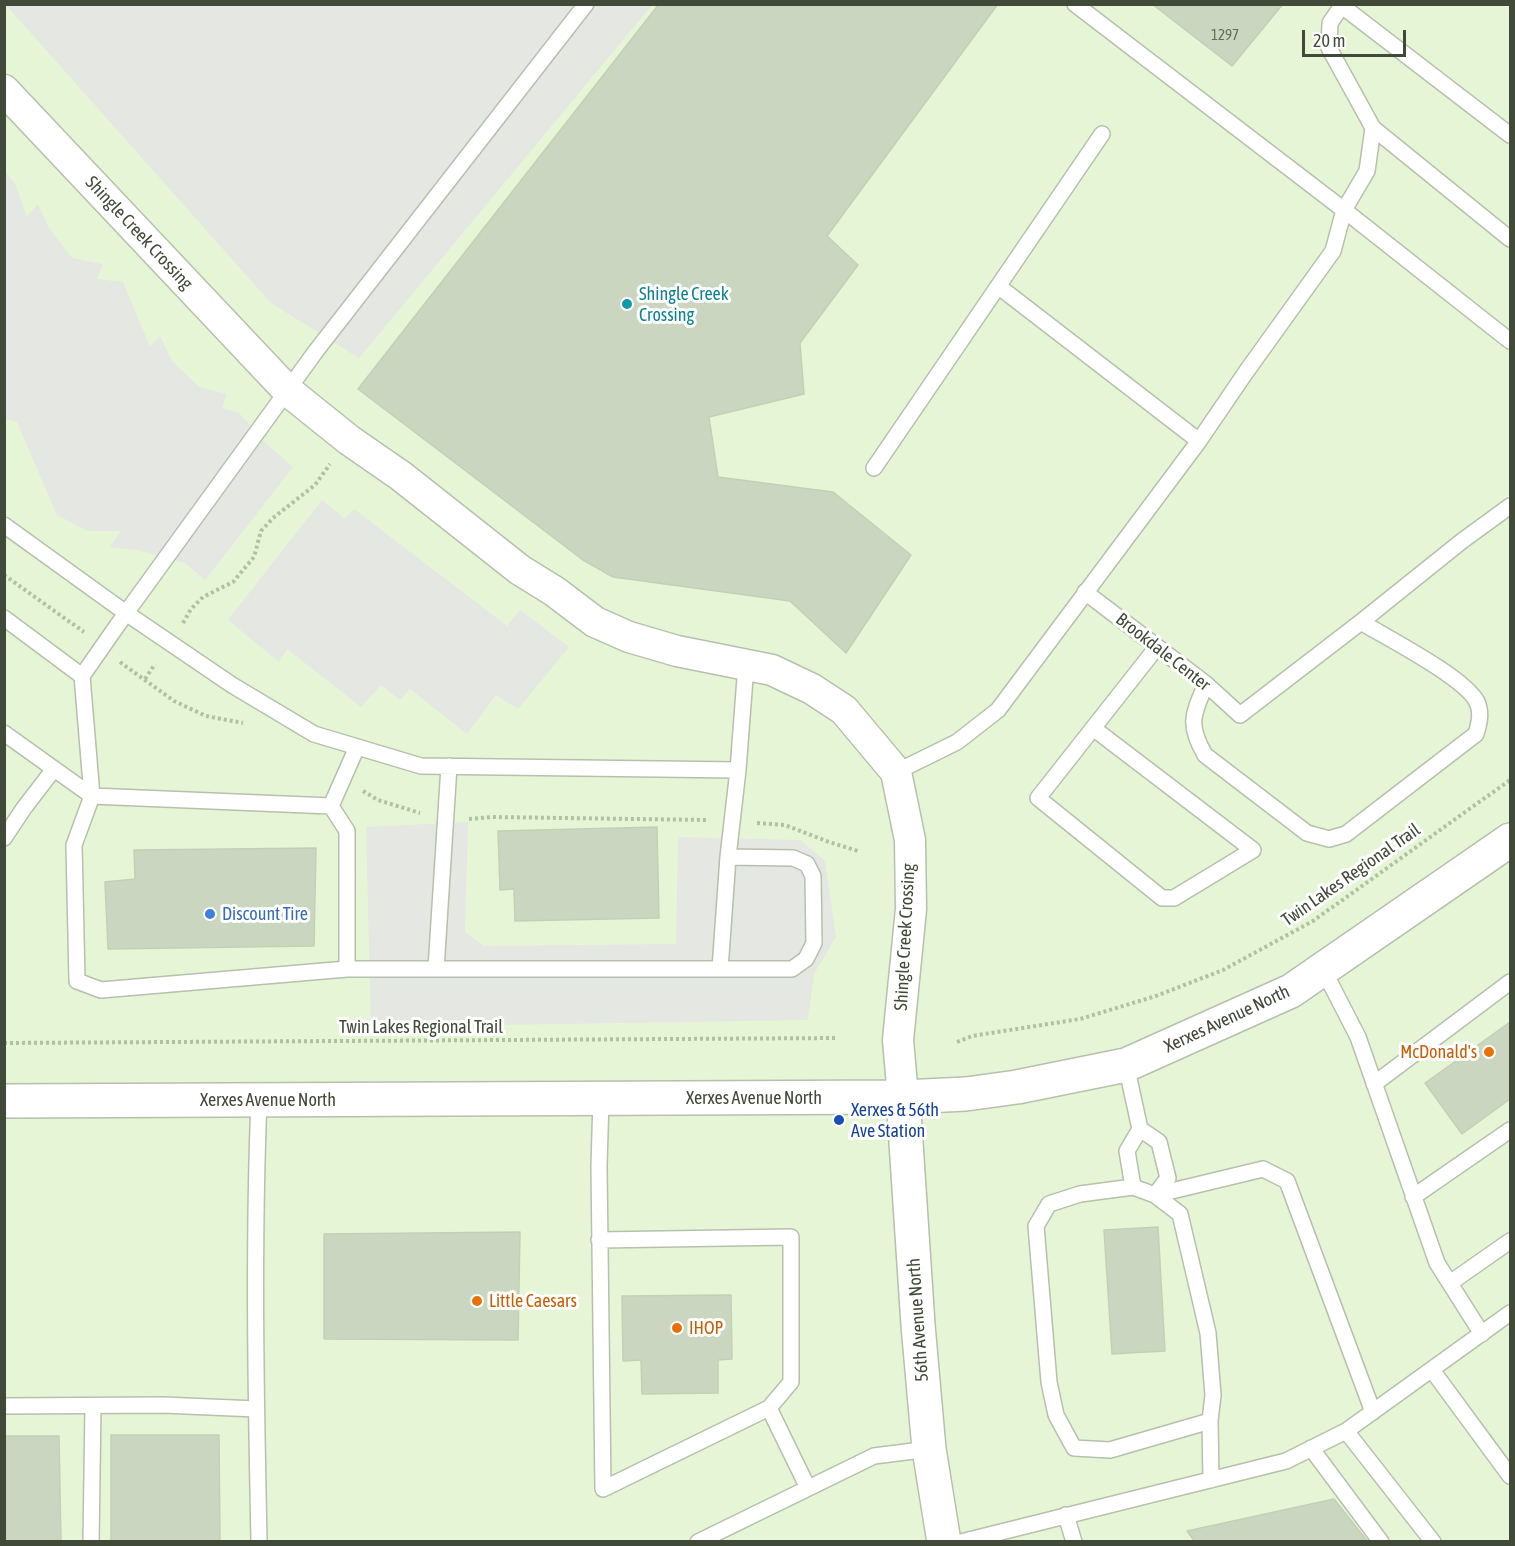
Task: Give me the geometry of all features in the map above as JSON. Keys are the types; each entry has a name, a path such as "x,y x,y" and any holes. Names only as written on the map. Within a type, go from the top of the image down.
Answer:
{"street":[{"name":"Shingle Creek Crossing","path":"4,90 288,391 520,570 554,591 595,622 630,637 658,645 772,670 812,689 844,710 896,772 910,840 910,909 898,1040 903,1098"},
{"name":"Xerxes Avenue North","path":"4,1101 903,1098 966,1094 1017,1087 1126,1065 1291,991 1510,840"},
{"name":"56th Avenue North","path":"903,1098 918,1325 929,1449 944,1542"}],"lane":[{"path":"586,4 316,351 82,676 92,796 74,845 77,981 101,990 347,969 792,969 806,959 814,943 813,876 807,864 793,858 728,857"},
{"path":"1076,4 1510,341"},
{"path":"1510,135 1343,5 1330,22 1329,48 1373,128 1510,239"},
{"path":"896,772 957,742 998,710 1199,441 1333,251 1344,210 1367,171 1373,128"},
{"path":"874,468 1102,134"},
{"path":"998,286 1199,441"},
{"path":"1206,684 1193,714 1196,739 1205,754 1308,833 1329,839 1346,834 1476,735 1480,717 1477,702 1453,677 1361,622 1462,541 1510,506"},
{"path":"4,525 126,613 232,685 314,734 421,766 738,770"},
{"name":"Brookdale Center","path":"1085,592 1206,684 1240,715 1361,622"},
{"path":"4,618 82,676"},
{"path":"1093,728 1253,850 1174,898 1162,898 1038,798 1093,728 1157,647"},
{"path":"720,969 746,665"},
{"path":"4,733 92,796 331,806"},
{"path":"331,806 357,747"},
{"path":"436,969 449,766"},
{"path":"4,838 54,769"},
{"path":"331,806 347,831 347,969"},
{"path":"1323,969 1358,1037 1437,1263 1482,1334"},
{"path":"1374,1084 1510,982"},
{"path":"1126,1065 1140,1129 1127,1151 1133,1187"},
{"path":"599,1240 791,1237 791,1382 769,1408 603,1489 599,1240 601,1099"},
{"path":"259,1100 256,1170 256,1409 259,1542"},
{"path":"1140,1129 1159,1142 1168,1178 1155,1195"},
{"path":"1413,1197 1510,1130"},
{"path":"1155,1195 1263,1169 1287,1181 1373,1412"},
{"path":"1210,1422 1110,1450 1074,1448 1056,1415 1049,1382 1036,1226 1049,1204 1080,1194 1133,1187 1155,1195 1180,1214 1208,1333 1213,1395 1210,1422 1211,1479"},
{"path":"1449,1283 1510,1241"},
{"path":"961,1542 1286,1461 1346,1431 1510,1313"},
{"path":"1432,1370 1510,1476"},
{"path":"4,1406 163,1406 256,1409"},
{"path":"91,1542 93,1406"},
{"path":"769,1408 808,1488"},
{"path":"1346,1431 1433,1542"},
{"path":"1311,1448 1381,1542"},
{"path":"698,1542 874,1456 929,1449"},
{"path":"1066,1515 1074,1542"}],"path":[{"path":"145,679 191,609 203,597 233,582 254,557 261,531 273,518 315,485 350,440"},
{"name":"Twin Lakes Regional Trail","path":"957,1042 972,1036 1080,1019 1156,996 1222,970 1313,921 1510,780"},
{"name":"Twin Lakes Regional Trail","path":"4,1043 838,1038"}],"shaded area":[{"name":"Shingle Creek Crossing","path":"5,5 1510,5 1510,1541 5,1541"},
{"path":"6,5 652,5 359,358 271,303"},
{"path":"4,171 15,184 27,217 38,204 49,228 72,258 103,264 97,279 123,282 150,347 160,336 172,361 199,387 227,394 222,408 238,412 271,448 293,467 205,580 185,563 137,550 110,547 121,531 88,531 57,515 17,422 5,419"},
{"path":"322,500 345,519 354,509 507,626 520,610 569,647 518,709 496,695 467,734 410,689 400,700 381,685 361,707 287,649 279,662 228,620"},
{"path":"468,822 465,932 484,946 676,944 678,837 800,840 825,861 836,937 814,974 808,1020 371,1027 366,827"}],"building":[{"name":"Shingle Creek Crossing","path":"659,4 998,4 827,236 858,265 800,343 804,394 709,417 718,477 833,492 911,555 846,653 790,601 613,577 583,560 358,389"},
{"path":"1152,4 1283,4 1232,66"},
{"path":"657,827 659,918 515,921 514,889 500,890 498,831"},
{"name":"Discount Tire","path":"316,848 314,946 108,949 105,882 135,879 134,850"},
{"name":"McDonald's","path":"1510,1022 1510,1099 1462,1134 1425,1083"},
{"path":"1158,1227 1165,1351 1112,1354 1104,1230"},
{"path":"520,1232 518,1340 324,1339 324,1234"},
{"name":"IHOP","path":"731,1295 732,1359 718,1360 718,1393 642,1394 641,1360 623,1361 622,1296"},
{"path":"111,1435 219,1435 220,1542 111,1542"},
{"path":"4,1436 59,1436 61,1542 4,1542"},
{"path":"1334,1499 1368,1542 1195,1542 1187,1531"}],"place":[{"name":"Shingle Creek Crossing","path":"627,304"},
{"name":"Discount Tire","path":"210,914"},
{"name":"McDonald's","path":"1489,1052"},
{"name":"Xerxes & 56th Ave Station","path":"839,1120"},
{"name":"Little Caesars","path":"477,1301"},
{"name":"IHOP","path":"677,1328"}]}
